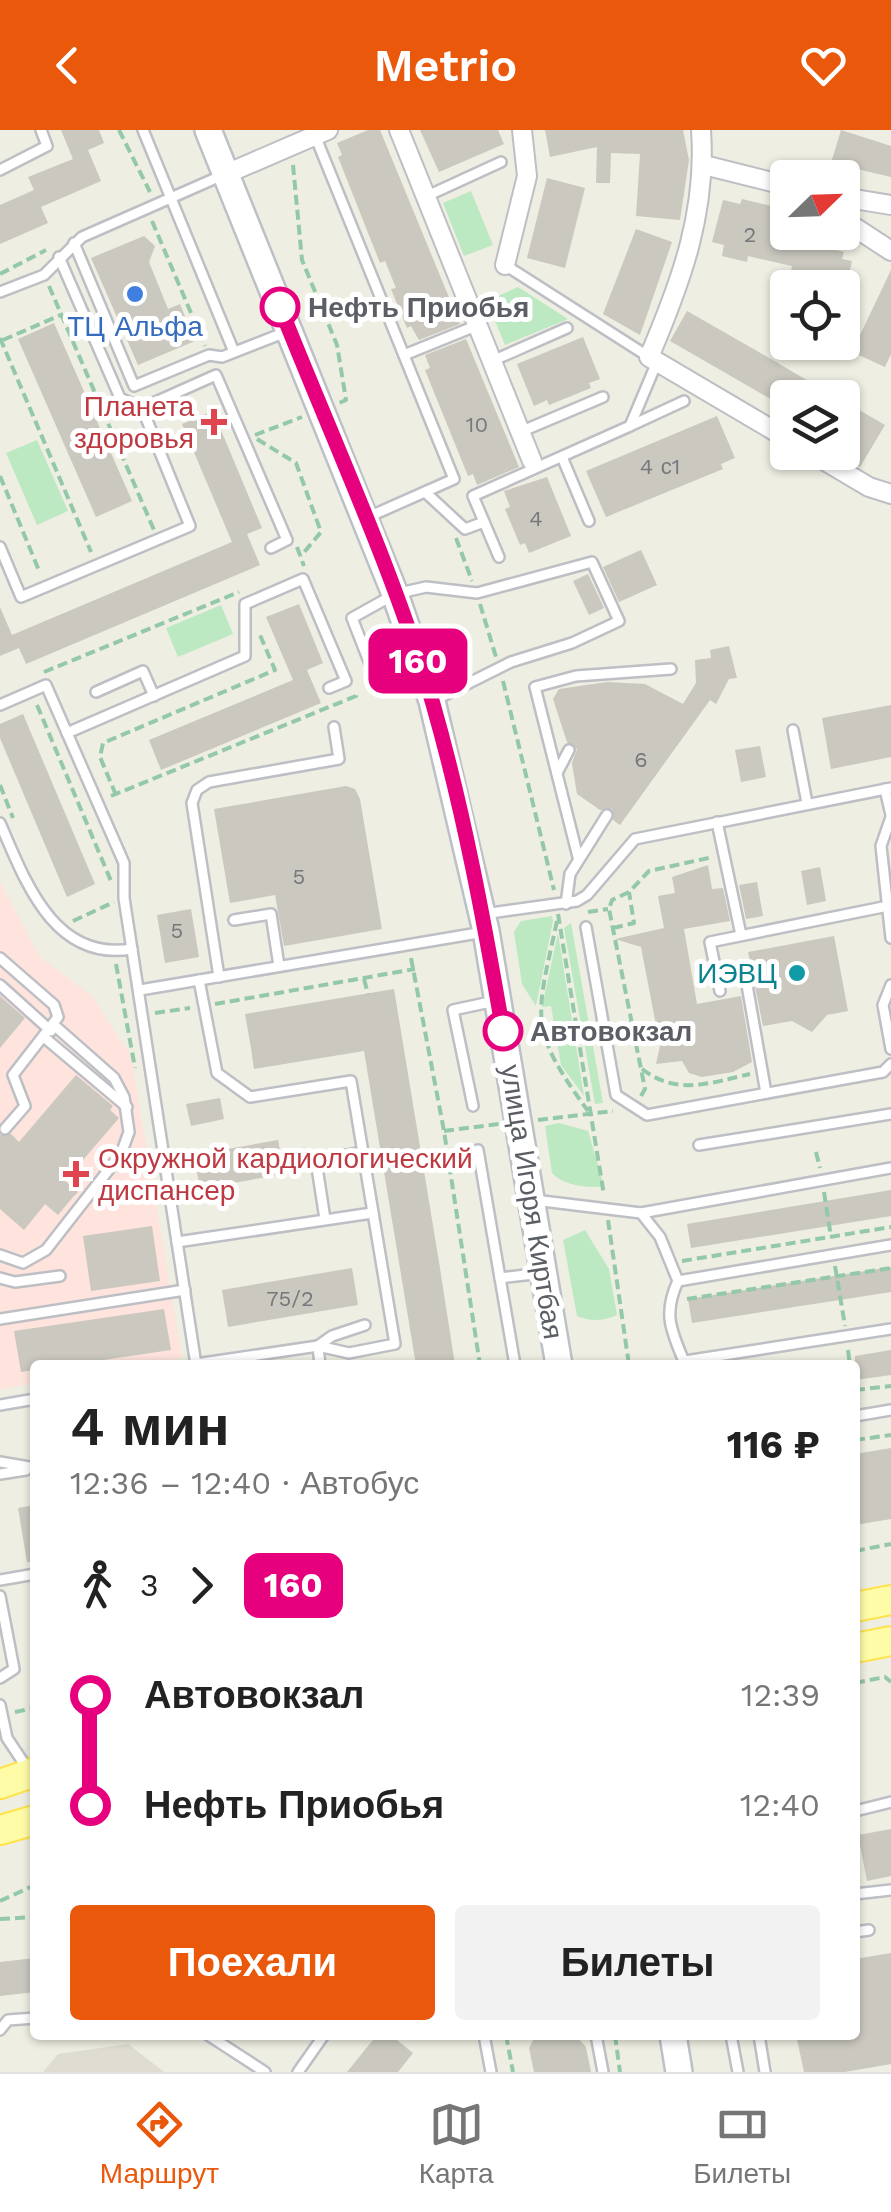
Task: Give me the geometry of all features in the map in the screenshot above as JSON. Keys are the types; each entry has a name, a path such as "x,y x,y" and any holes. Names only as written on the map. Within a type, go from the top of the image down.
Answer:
{"main road":[{"name":"улица Игоря Киртбая","path":"208,130 395,594 432,701 484,923 557,1360"},
{"path":"860,1606 891,1600"},
{"path":"860,1647 891,1640"},
{"path":"0,1784 30,1773"},
{"path":"0,1830 30,1821"},
{"path":"674,2040 679,2072"}],"street":[{"path":"399,130 532,462"},
{"path":"505,265 526,176 522,130"},
{"path":"702,130 704,166 691,244 653,359 770,428"},
{"path":"226,174 318,132"},
{"path":"704,166 770,182"},
{"path":"860,199 891,205"},
{"path":"860,231 891,251"},
{"path":"840,470 868,487 891,494"}],"lane":[{"path":"0,170 47,146 40,130"},
{"path":"143,130 234,352"},
{"path":"318,132 454,478 364,518"},
{"path":"426,196 501,162"},
{"path":"0,292 44,275 74,244 226,174"},
{"path":"74,244 134,386 209,355 222,357 289,331"},
{"path":"0,547 21,597 190,526 142,408 120,398 60,256"},
{"path":"505,265 653,359 630,426"},
{"path":"404,355 478,325"},
{"path":"492,362 567,328"},
{"path":"142,408 216,375 287,540 270,548"},
{"path":"520,432 604,397"},
{"path":"498,557 473,496 684,401"},
{"path":"562,457 590,521"},
{"path":"425,492 465,529 484,522"},
{"path":"380,687 352,618 395,594 426,587 477,594 592,562 619,621 499,668 432,701"},
{"path":"67,734 244,656 244,604 303,579 346,681 330,688"},
{"path":"578,858 534,687 576,676 671,669"},
{"path":"96,692 142,671 154,696"},
{"path":"0,705 46,685 124,863 119,900 140,990 195,1360"},
{"path":"219,977 192,803 197,790 208,782 339,759 334,727"},
{"path":"793,730 807,803"},
{"path":"557,773 569,750"},
{"path":"140,990 404,944 562,904 588,896 635,839 888,788 891,816 881,846 891,938"},
{"path":"562,904 578,858 607,816"},
{"path":"717,822 741,935"},
{"path":"0,823 33,900 64,932 114,952 132,949"},
{"path":"720,991 710,942 888,906"},
{"path":"234,920 271,914 279,966"},
{"path":"586,926 616,1094 647,1115 883,1072 891,1064"},
{"path":"0,958 54,1006 58,1016 50,1032 13,1075 25,1106 5,1129"},
{"path":"200,980 217,1073 250,1098 351,1082 395,1344 348,1353 318,1346 228,1360"},
{"path":"891,984 883,1005 891,1049"},
{"path":"747,985 766,1094"},
{"path":"0,986 127,1108"},
{"path":"473,1106 453,1010 498,1000"},
{"path":"0,1255 23,1263 46,1250 127,1144 127,1108 114,1078 50,1032"},
{"path":"698,1145 891,1114"},
{"path":"478,1150 514,1360"},
{"path":"325,1220 316,1160 363,1152"},
{"path":"533,1200 641,1213 891,1168"},
{"path":"177,1242 372,1213"},
{"path":"641,1213 672,1263 678,1281 667,1302 668,1326 684,1360"},
{"path":"678,1281 891,1245"},
{"path":"500,1278 544,1272"},
{"path":"0,1278 14,1282 60,1276"},
{"path":"0,1319 185,1290"},
{"path":"318,1346 332,1336 365,1326"},
{"path":"703,1360 891,1329"},
{"path":"318,1346 319,1360"},
{"path":"0,1405 30,1399"},
{"path":"860,1415 891,1410"},
{"path":"0,1462 30,1469"},
{"path":"0,1474 30,1469"},
{"path":"0,1580 30,1575"},
{"path":"0,1596 14,1669 0,1678"},
{"path":"1,1709 4,1739 17,1759 30,1770"},
{"path":"860,1810 891,1802"},
{"path":"860,1893 891,1890"},
{"path":"860,1931 870,1930"},
{"path":"0,2030 8,2020 30,2018"},
{"path":"216,2040 265,2072"},
{"path":"298,2072 320,2040"},
{"path":"485,2040 491,2072"},
{"path":"597,2040 603,2072"},
{"path":"733,2040 738,2072"},
{"path":"760,2040 765,2072"}],"path":[{"path":"119,130 209,355"},
{"path":"292,145 302,260 337,345 346,400 252,436 296,463 322,532 301,556"},
{"path":"44,275 158,539"},
{"path":"81,306 0,340 97,566"},
{"path":"0,476 46,586"},
{"path":"444,510 477,594 562,904 538,1006 548,1056 591,1114"},
{"path":"112,882 26,680 248,588"},
{"path":"97,800 163,777 356,696"},
{"path":"0,785 14,820"},
{"path":"591,1114 634,1108 645,1090 608,909 612,900 629,892 649,871 724,854"},
{"path":"613,928 634,924 629,892"},
{"path":"64,932 70,922 119,900 118,916"},
{"path":"558,917 628,1360"},
{"path":"70,922 81,928"},
{"path":"404,944 415,969 479,1360"},
{"path":"144,1015 415,969"},
{"path":"364,978 368,994"},
{"path":"642,1069 660,1083 684,1088 762,1071"},
{"path":"672,1263 891,1227"},
{"path":"667,1302 891,1268"},
{"path":"860,1389 891,1386"},
{"path":"860,1439 891,1435"},
{"path":"860,1551 891,1544"},
{"path":"860,1682 885,1677 891,1682"},
{"path":"1,1709 30,1708"},
{"path":"0,1901 30,1887"},
{"path":"0,1919 30,1916"},
{"path":"507,2040 512,2072"},
{"path":"615,2040 620,2072"}],"shaded area":[{"name":"Окружной кардиологический диспансер","path":"0,882 39,956 91,995 131,1056 182,1358 30,1360 30,1384 0,1389"},
{"path":"128,2044 164,2072 43,2072 58,2054"}],"green space":[{"path":"471,191 493,245 464,256 443,203"},
{"path":"518,287 568,319 505,345 487,301"},
{"path":"37,440 68,511 37,525 6,453"},
{"path":"221,605 233,634 178,657 166,628"},
{"path":"552,916 536,1006 522,984 514,932 521,921"},
{"path":"571,923 603,1103 595,1104 564,928"},
{"path":"558,933 584,1096 561,1065 551,1006 542,1007"},
{"path":"559,1123 588,1131 604,1186 576,1185 552,1173 545,1126"},
{"path":"585,1230 609,1269 617,1315 607,1319 577,1316 563,1240"}],"building":[{"path":"61,130 99,130 104,143 88,150 101,181 41,207 48,223 0,244 0,205 34,190 28,177 73,159"},
{"path":"368,130 380,130 460,324 419,340 411,326 407,328 391,289 396,288 385,261 380,263 338,157 342,155 337,143"},
{"path":"420,130 498,130 504,144 439,172"},
{"path":"545,130 683,130 689,160 680,220 636,216 640,154 611,153 610,183 596,183 597,147 550,157"},
{"path":"841,130 891,146 891,177 860,170 860,160 832,160"},
{"path":"547,178 585,188 565,268 527,258"},
{"path":"742,199 770,206 770,250 844,252 842,259 852,261 850,270 791,270 792,266 748,256 747,262 722,256 724,245 712,242 723,200 740,204"},
{"path":"636,229 672,242 640,335 603,314"},
{"name":"ТЦ Альфа","path":"144,236 155,246 149,262 168,309 180,304 195,341 138,365 91,258"},
{"path":"891,270 891,354 885,367 860,356 860,335"},
{"path":"687,311 806,380 770,380 770,399 670,341"},
{"path":"54,323 132,501 96,517 18,339"},
{"path":"583,337 600,379 589,383 591,388 549,405 547,400 534,406 517,364"},
{"path":"466,339 519,467 477,485 473,474 468,476 425,370 430,368 425,355"},
{"path":"860,410 885,425 860,467"},
{"path":"213,411 262,528 247,534 260,565 26,664 19,648 0,656 0,607 12,635 232,542 182,424"},
{"path":"717,416 735,458 721,464 723,469 606,517 586,471"},
{"path":"547,477 571,536 529,553 525,543 520,545 505,509 510,507 504,491"},
{"path":"641,550 657,585 619,602 603,567"},
{"path":"588,574 604,608 589,615 573,581"},
{"path":"299,604 323,663 307,670 321,703 161,770 149,740 293,680 266,617"},
{"path":"729,646 737,678 729,679 716,704 710,700 620,825 613,820 612,809 600,810 577,794 572,763 577,749 567,742 553,699 559,689 607,682 645,684 683,704 696,683 695,660 711,658 710,650"},
{"path":"891,705 891,757 831,769 822,718"},
{"path":"23,714 95,884 67,897 0,738 0,724"},
{"path":"760,746 766,777 741,782 735,750"},
{"path":"346,786 355,789 360,799 382,929 284,946 275,895 230,903 214,809"},
{"name":"ИЭВЦ","path":"708,865 712,889 723,888 730,921 684,929 697,1004 741,996 752,1062 733,1072 702,1077 689,1073 682,1061 656,1064 660,1046 641,947 615,939 664,928 658,896 675,893 672,877"},
{"path":"820,867 826,901 807,905 801,871"},
{"path":"757,882 763,916 746,919 739,885"},
{"path":"191,909 199,957 165,963 157,915"},
{"path":"834,936 848,1011 827,1015 812,1032 792,1021 763,1026 748,952"},
{"path":"394,989 454,1360 415,1360 364,1051 254,1069 245,1014"},
{"path":"0,996 25,1018 0,1048"},
{"path":"76,1075 113,1106 110,1110 119,1118 65,1181 78,1192 58,1215 45,1204 24,1230 0,1209 0,1135 11,1134 19,1142"},
{"path":"220,1098 224,1119 191,1126 186,1104"},
{"path":"278,1140 284,1174 200,1189 194,1155"},
{"path":"891,1190 891,1216 691,1248 687,1224"},
{"path":"152,1226 160,1281 91,1291 83,1236"},
{"path":"891,1267 891,1292 692,1323 688,1299"},
{"path":"352,1268 358,1305 228,1327 222,1290"},
{"path":"164,1309 171,1350 103,1360 30,1360 30,1371 21,1372 14,1331"},
{"path":"891,1350 891,1375 860,1379 860,1360 855,1360 855,1356"},
{"path":"891,1448 891,1519 860,1524 860,1453"},
{"path":"30,1506 30,1562 27,1562 18,1508"},
{"path":"891,1829 891,1876 867,1881 860,1835"},
{"path":"891,1953 891,2064 845,2072 804,2072 797,2040 860,2040 860,1958"},
{"path":"30,1959 30,1993 0,1996 0,1962"},
{"path":"373,2040 397,2040 413,2053 398,2072 347,2072"},
{"path":"533,2040 580,2040 586,2047 591,2072 534,2072 529,2048"}],"bus line":[{"name":"160","path":"280,307 395,594 432,701 462,812 503,1031"}],"place":[{"name":"ТЦ Альфа","path":"135,294"},
{"name":"Нефть Приобья","path":"280,307"},
{"name":"Планета здоровья","path":"214,422"},
{"name":"ИЭВЦ","path":"797,973"},
{"name":"Автовокзал","path":"503,1031"},
{"name":"Окружной кардиологический диспансер","path":"76,1174"}]}
